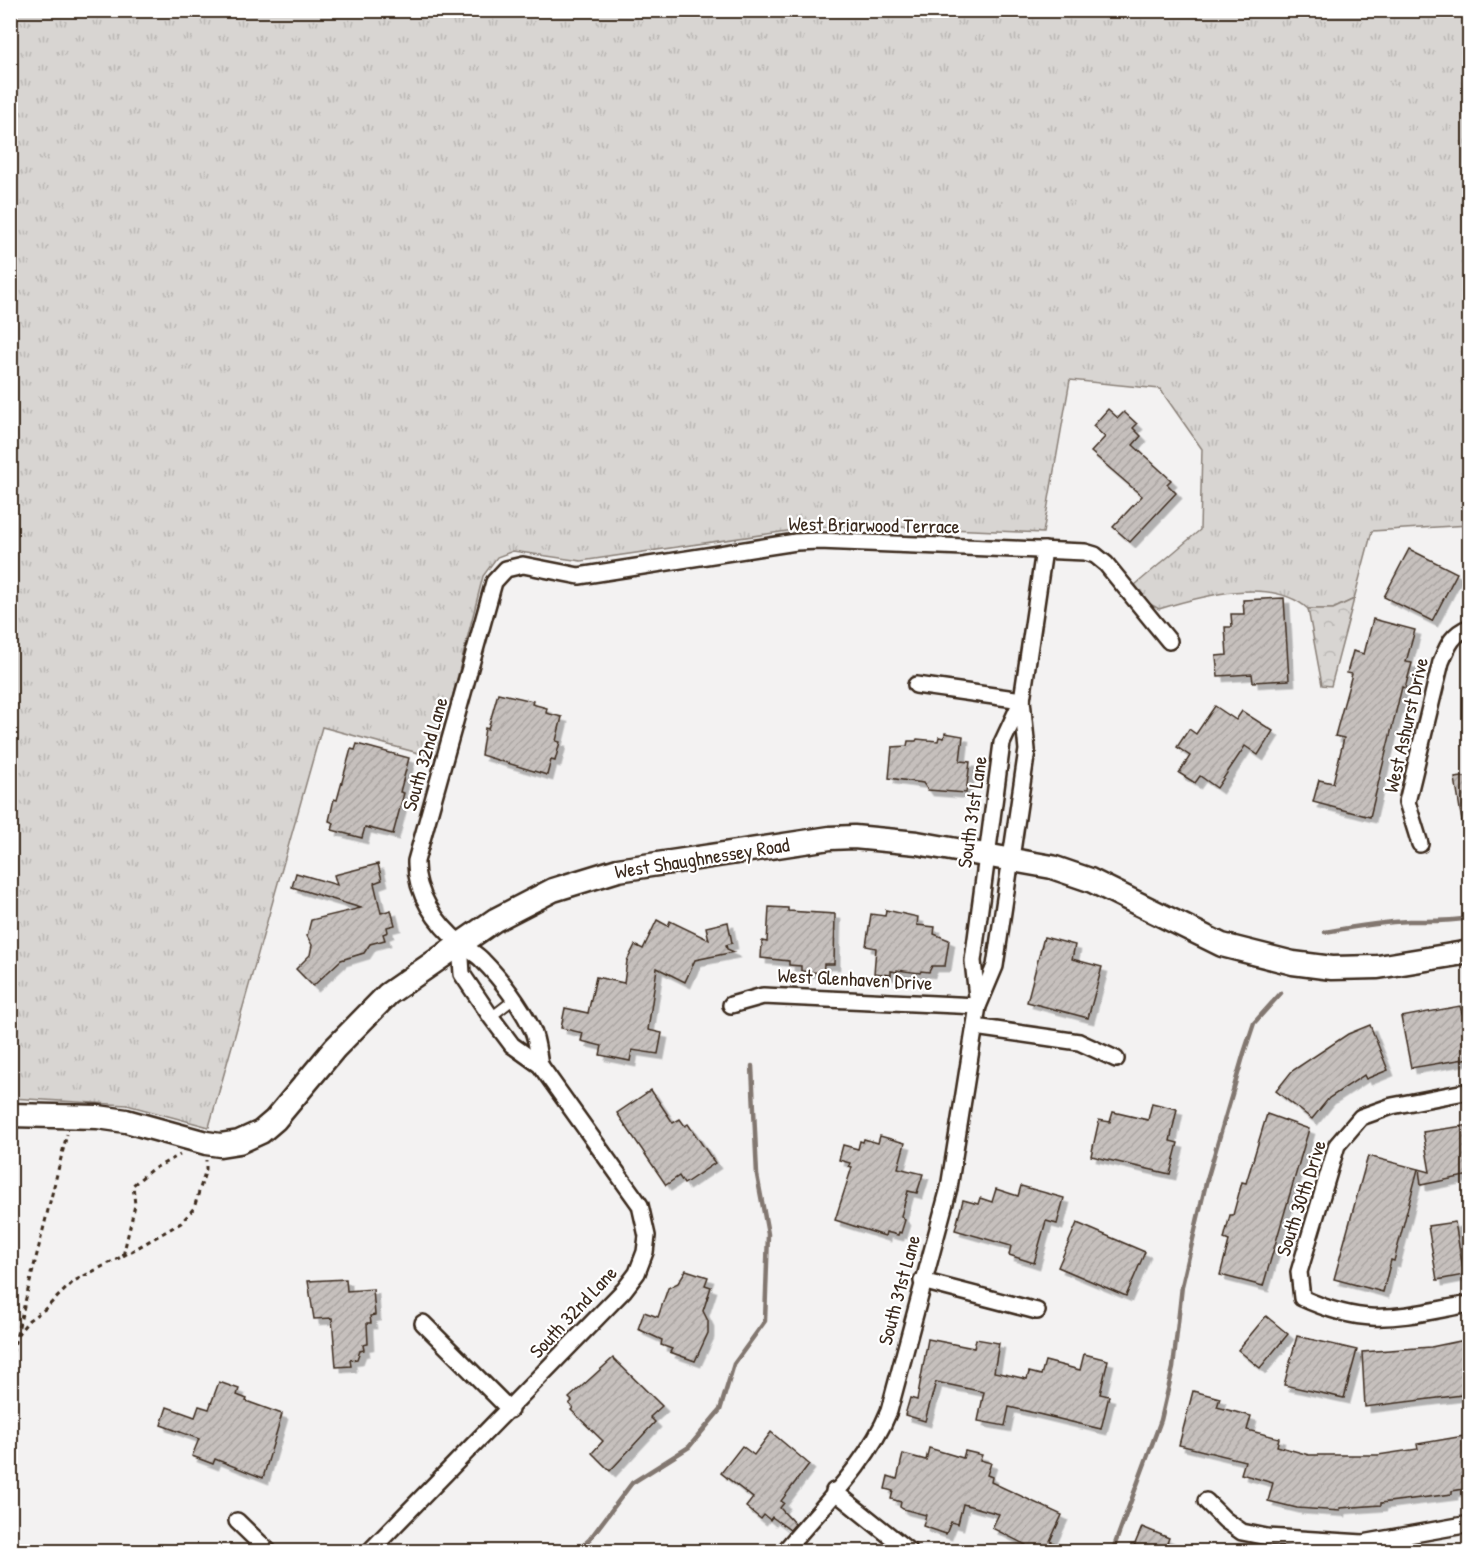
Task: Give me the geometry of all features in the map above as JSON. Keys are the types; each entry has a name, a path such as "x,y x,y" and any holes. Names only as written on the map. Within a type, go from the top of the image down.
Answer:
{"street":[{"name":"West Briarwood Terrace","path":"506,569 523,566 579,576 796,542 1044,550 1095,555 1106,564 1168,641"},
{"name":"South 31st Lane","path":"978,1006 995,966 1027,750 1022,700 1044,550"},
{"name":"South 32nd Lane","path":"506,569 494,582 416,861 418,885 428,905 460,943 483,960 513,1000 533,1030 540,1065"},
{"name":"West Ashurst Drive","path":"1420,844 1407,802 1441,662 1448,645 1457,632 1470,627"},
{"path":"916,686 1022,700"},
{"name":"South 31st Lane","path":"784,1551 880,1433 889,1411 922,1281 949,1188 978,1006 973,961 1002,743 1022,700"},
{"path":"998,778 1022,782"},
{"name":"West Shaughnessey Road","path":"10,1114 71,1115 126,1121 206,1143 220,1145 239,1142 261,1132 275,1120 342,1041 388,994 495,920 553,890 618,870 830,838 894,841 1052,867 1090,880 1222,945 1293,963 1332,968 1378,967 1470,952"},
{"path":"978,924 1001,927"},
{"name":"South 32nd Lane","path":"369,1551 510,1410 624,1290 637,1273 647,1236 645,1217 633,1193 540,1065 512,1044 462,974 460,943"},
{"name":"West Glenhaven Drive","path":"731,1005 763,996 978,1006"},
{"path":"975,1027 1079,1042 1116,1059"},
{"name":"South 30th Drive","path":"1470,1091 1392,1106 1361,1117 1336,1145 1299,1272 1302,1298 1327,1310 1373,1319 1408,1317 1470,1304"},
{"path":"922,1281 1037,1311"},
{"path":"423,1323 510,1410"},
{"path":"834,1491 910,1551"},
{"path":"1206,1501 1225,1520 1242,1532 1363,1547 1470,1524"},
{"path":"237,1521 268,1551"}],"lane":[{"path":"491,1017 513,1000"}],"path":[{"path":"10,1362 71,1115"},
{"path":"17,1335 28,1320 45,1309 74,1281 123,1256 181,1223 194,1208 206,1169 206,1143 151,1170 133,1185 135,1205 123,1256"}],"green space":[{"path":"11,11 1469,11 1469,525 1372,531 1354,599 1333,609 1308,609 1293,599 1275,593 1256,591 1215,595 1159,609 1150,604 1135,585 1200,530 1202,449 1160,389 1070,380 1043,533 855,525 808,528 581,561 513,551 497,557 483,576 437,758 322,727 209,1127 127,1105 11,1098"},
{"path":"1354,599 1331,686 1322,685 1308,609 1333,609"}],"building":[{"path":"1108,409 1118,418 1124,412 1137,424 1133,428 1141,436 1133,445 1171,480 1167,484 1176,493 1130,542 1113,527 1142,496 1091,452 1105,437 1093,426"},
{"path":"1409,549 1457,573 1432,621 1384,597"},
{"path":"1284,598 1289,680 1253,682 1252,674 1218,676 1216,656 1227,655 1225,627 1232,627 1231,614 1244,614 1243,600"},
{"path":"1373,619 1415,630 1406,662 1412,663 1405,688 1402,687 1370,817 1313,802 1319,780 1333,783 1344,738 1335,736 1352,674 1347,673 1353,651 1364,654"},
{"path":"498,693 533,701 532,704 547,708 546,713 562,717 556,741 560,742 555,761 551,760 547,775 481,755 485,728 488,729"},
{"path":"1215,706 1236,720 1242,711 1273,731 1258,755 1245,746 1217,788 1200,776 1195,783 1179,773 1190,756 1177,747 1189,729 1196,734"},
{"path":"945,733 963,736 960,761 970,762 966,793 928,790 923,783 889,778 892,747 907,746 908,741 917,739 938,741 939,737 944,738"},
{"path":"357,744 409,758 400,792 404,793 393,834 365,827 362,838 332,830 334,823 329,821 334,799 337,800 351,749 355,750"},
{"path":"1470,776 1470,821 1462,822 1455,778"},
{"path":"378,864 382,880 374,883 381,913 391,910 395,925 387,927 388,932 383,934 385,940 370,944 364,953 341,960 313,986 296,969 310,955 312,945 307,936 311,920 361,908 292,887 296,873 337,885 334,875"},
{"path":"769,907 788,908 788,911 835,914 834,964 824,964 823,973 801,971 801,966 789,965 789,961 761,958 762,941 767,942"},
{"path":"886,910 918,917 917,925 935,927 934,934 949,940 945,966 932,966 929,972 921,971 920,973 897,970 897,972 891,971 891,975 874,973 876,948 866,946 871,914 885,916"},
{"path":"657,920 668,926 670,921 709,940 706,927 728,922 732,943 726,945 727,949 734,952 695,960 685,982 657,968 648,1030 662,1033 658,1054 632,1050 630,1061 600,1055 602,1046 581,1041 583,1033 561,1028 565,1008 588,1013 596,977 624,983 627,961 635,945 643,949"},
{"path":"1044,937 1075,945 1072,959 1102,967 1088,1018 1027,1002"},
{"path":"1460,1006 1462,1013 1470,1012 1470,1058 1411,1068 1401,1017"},
{"path":"1370,1025 1388,1070 1366,1079 1364,1075 1329,1098 1312,1119 1276,1091 1292,1071 1348,1034"},
{"path":"651,1090 673,1123 680,1119 685,1126 688,1124 715,1163 684,1184 679,1176 666,1185 617,1113"},
{"path":"1152,1103 1177,1109 1170,1141 1178,1143 1170,1174 1091,1156 1099,1120 1110,1122 1113,1112 1148,1120"},
{"path":"1267,1114 1309,1129 1263,1286 1220,1275 1229,1241 1224,1239 1230,1215 1233,1215 1242,1182 1246,1183"},
{"path":"1470,1125 1470,1175 1421,1185 1419,1169 1430,1172 1423,1132"},
{"path":"880,1136 905,1143 898,1168 923,1174 917,1193 908,1191 901,1216 905,1220 901,1233 899,1232 898,1235 886,1232 885,1236 835,1220 852,1167 849,1166 850,1163 839,1160 843,1145 858,1149 860,1141 863,1142 864,1139 878,1143"},
{"path":"1368,1156 1418,1169 1394,1261 1391,1260 1383,1292 1334,1279"},
{"path":"1021,1186 1064,1198 1057,1224 1046,1221 1034,1263 1009,1255 1011,1246 955,1230 963,1200 978,1204 980,1198 992,1202 996,1189 1018,1196"},
{"path":"1455,1222 1464,1275 1437,1280 1428,1226"},
{"path":"1077,1223 1145,1252 1126,1296 1058,1267"},
{"path":"686,1270 708,1277 705,1285 711,1287 703,1311 708,1321 708,1333 695,1361 670,1352 672,1349 661,1345 662,1340 638,1329 644,1312 658,1317 668,1288 678,1283"},
{"path":"346,1279 347,1291 373,1289 375,1315 370,1316 371,1323 367,1323 368,1344 363,1345 364,1350 360,1351 357,1359 350,1360 351,1366 336,1367 332,1318 314,1319 308,1281"},
{"path":"1266,1316 1288,1334 1260,1368 1238,1350"},
{"path":"1297,1336 1357,1350 1344,1398 1284,1385"},
{"path":"928,1339 974,1348 976,1339 999,1343 994,1372 1027,1379 1029,1372 1041,1375 1045,1361 1080,1370 1084,1354 1108,1360 1100,1394 1109,1396 1101,1429 1009,1407 1005,1426 978,1421 984,1392 936,1382 925,1421 905,1415 910,1398 917,1400"},
{"path":"1470,1339 1470,1394 1365,1407 1362,1352 1431,1347"},
{"path":"613,1358 662,1406 650,1417 655,1422 610,1471 592,1453 603,1441 571,1410 573,1408 569,1404 572,1401 569,1398"},
{"path":"219,1382 239,1389 237,1395 247,1399 246,1401 282,1414 263,1478 215,1459 213,1464 192,1456 199,1439 161,1425 167,1407 195,1417 199,1406 209,1409"},
{"path":"1193,1391 1220,1398 1217,1407 1251,1416 1247,1430 1279,1438 1277,1446 1309,1455 1378,1455 1418,1449 1417,1444 1470,1435 1470,1488 1452,1491 1452,1494 1381,1503 1381,1505 1340,1508 1340,1511 1297,1508 1268,1501 1273,1483 1241,1474 1245,1461 1179,1445"},
{"path":"771,1432 809,1464 781,1501 784,1503 780,1508 795,1524 790,1530 772,1517 770,1520 764,1515 761,1519 746,1507 753,1498 721,1473 742,1446 754,1455"},
{"path":"929,1448 963,1458 965,1451 982,1455 980,1460 991,1463 987,1475 992,1477 991,1482 1062,1515 1050,1541 1069,1551 1023,1551 1026,1545 992,1528 999,1514 963,1504 958,1524 951,1522 946,1534 923,1526 926,1515 903,1509 900,1507 901,1502 891,1499 893,1491 885,1489 888,1476 897,1479 903,1454 926,1460"},
{"path":"1142,1527 1169,1538 1164,1551 1132,1551"}],"waterway":[{"path":"1325,932 1388,922 1447,921 1470,918"},
{"path":"1112,1552 1161,1420 1173,1368 1182,1286 1206,1183 1244,1053 1254,1023 1281,993"},
{"path":"576,1552 589,1540 632,1483 689,1447 720,1410 734,1364 765,1321 768,1234 757,1175 752,1066"}]}
